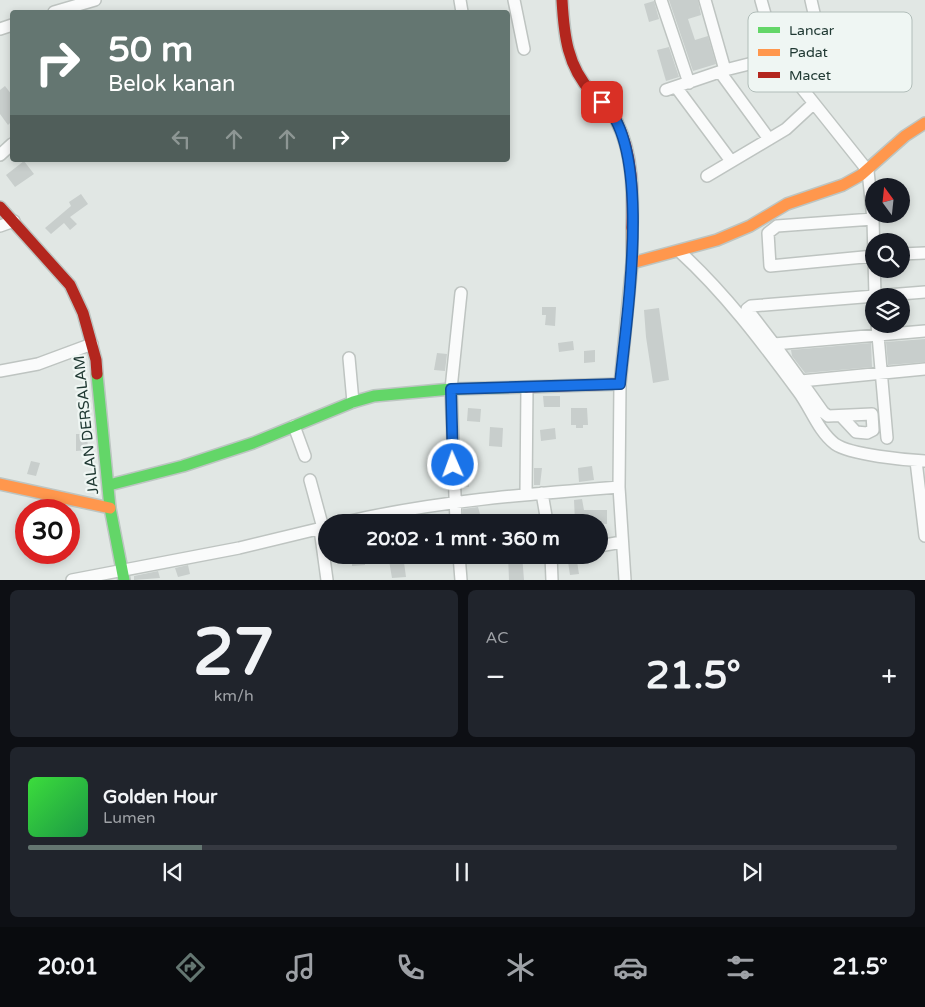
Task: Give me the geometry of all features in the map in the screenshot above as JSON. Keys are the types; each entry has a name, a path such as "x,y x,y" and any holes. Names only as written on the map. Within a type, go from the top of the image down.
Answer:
{"street":[{"path":"61,10 95,0"},
{"path":"514,0 524,49"},
{"path":"562,0 565,43 573,68 593,94 612,111 623,139 632,184 632,262 620,384 619,487 624,580"},
{"path":"661,0 689,83"},
{"path":"705,0 723,71 769,139"},
{"path":"732,161 671,88 748,65"},
{"path":"805,92 868,171 869,178"},
{"path":"706,176 786,129 814,104"},
{"path":"632,262 679,251 746,229 778,208 805,196 850,182 868,171 900,138 925,123"},
{"path":"0,155 10,146"},
{"name":"JALAN DERSALAM","path":"0,207 70,285 83,314 96,360 110,508 122,574"},
{"path":"865,220 777,226 768,233 770,266 865,257"},
{"path":"0,226 14,221"},
{"path":"679,251 705,274 742,316 803,398 823,432 836,445 850,451 920,461 925,529"},
{"path":"910,253 925,252"},
{"path":"910,293 925,292"},
{"path":"455,514 451,389 461,293"},
{"path":"841,416 828,416 823,412 774,344 750,315 747,307 865,297"},
{"path":"910,330 925,331"},
{"path":"774,344 865,331"},
{"path":"878,333 880,373 887,438"},
{"path":"0,371 38,364 92,344"},
{"path":"349,358 353,402"},
{"path":"801,381 925,369"},
{"path":"109,485 183,466 253,443 353,402 374,396 451,389 620,384"},
{"path":"526,494 527,386"},
{"path":"294,426 304,456"},
{"path":"310,480 319,514"},
{"path":"0,484 110,508"},
{"path":"391,514 454,503 526,494 619,487"},
{"path":"542,493 546,514"},
{"path":"72,580 122,574 318,529"},
{"path":"608,544 622,542"},
{"path":"326,564 327,580"},
{"path":"460,564 461,580"},
{"path":"551,564 552,580"}],"building":[{"path":"669,0 698,0 701,15 688,19 695,40 708,36 716,64 693,71"},
{"path":"654,1 659,19 649,22 644,4"},
{"path":"669,47 679,77 666,81 657,50"},
{"path":"5,86 10,92 10,123 8,125 0,114 0,90"},
{"path":"23,162 34,174 15,187 6,175"},
{"path":"81,194 88,204 70,217 77,224 70,230 64,223 51,234 45,228 71,206 69,202"},
{"path":"542,307 556,307 555,326 545,325 546,315 542,315"},
{"path":"659,308 669,380 653,383 644,310"},
{"path":"925,339 925,362 888,365 886,342"},
{"path":"573,341 574,350 559,352 558,343"},
{"path":"871,343 872,367 805,373 792,356 791,350"},
{"path":"595,350 595,362 584,363 584,351"},
{"path":"437,353 447,354 445,371 434,370"},
{"path":"543,396 560,396 560,407 544,407"},
{"path":"468,408 481,409 480,422 467,421"},
{"path":"571,408 587,408 588,425 583,425 583,428 576,428 576,425 571,425"},
{"path":"490,427 503,428 502,447 489,446"},
{"path":"555,428 556,439 541,441 540,430"},
{"path":"76,434 87,434 88,450 76,451"},
{"path":"31,461 40,463 36,476 27,474"},
{"path":"592,466 594,480 579,482 578,468"},
{"path":"534,468 542,468 540,485 534,485"},
{"path":"469,470 469,487 462,487 462,471"},
{"path":"582,499 584,510 607,510 607,514 575,514 574,500"},
{"path":"478,507 480,514 463,514 463,509"},
{"path":"352,564 365,564 365,565 352,566"},
{"path":"390,564 404,564 406,577 392,578"},
{"path":"508,564 523,564 524,580 509,580"},
{"path":"568,564 577,564 579,574 570,575"},
{"path":"188,565 190,574 178,577 175,568"},
{"path":"158,571 160,578 134,580 134,576"}],"traffic: fast":[{"path":"97,374 110,508 124,580"},
{"path":"109,485 183,466 253,443 353,402 374,396 451,389 526,387"}],"traffic: slow":[{"path":"632,228 632,263 717,240 750,226 787,204 843,185 861,175 905,136 925,123"},
{"path":"0,484 110,508"}],"traffic: jam":[{"path":"562,0 564,26 572,61 584,83 615,118 626,147 631,174 632,228"},
{"path":"0,207 70,285 83,313 96,360 97,374"},
{"path":"526,387 620,384"}],"route":[{"path":"453,465 451,389 620,384 632,262 632,184 618,124 612,111 602,102"}]}
